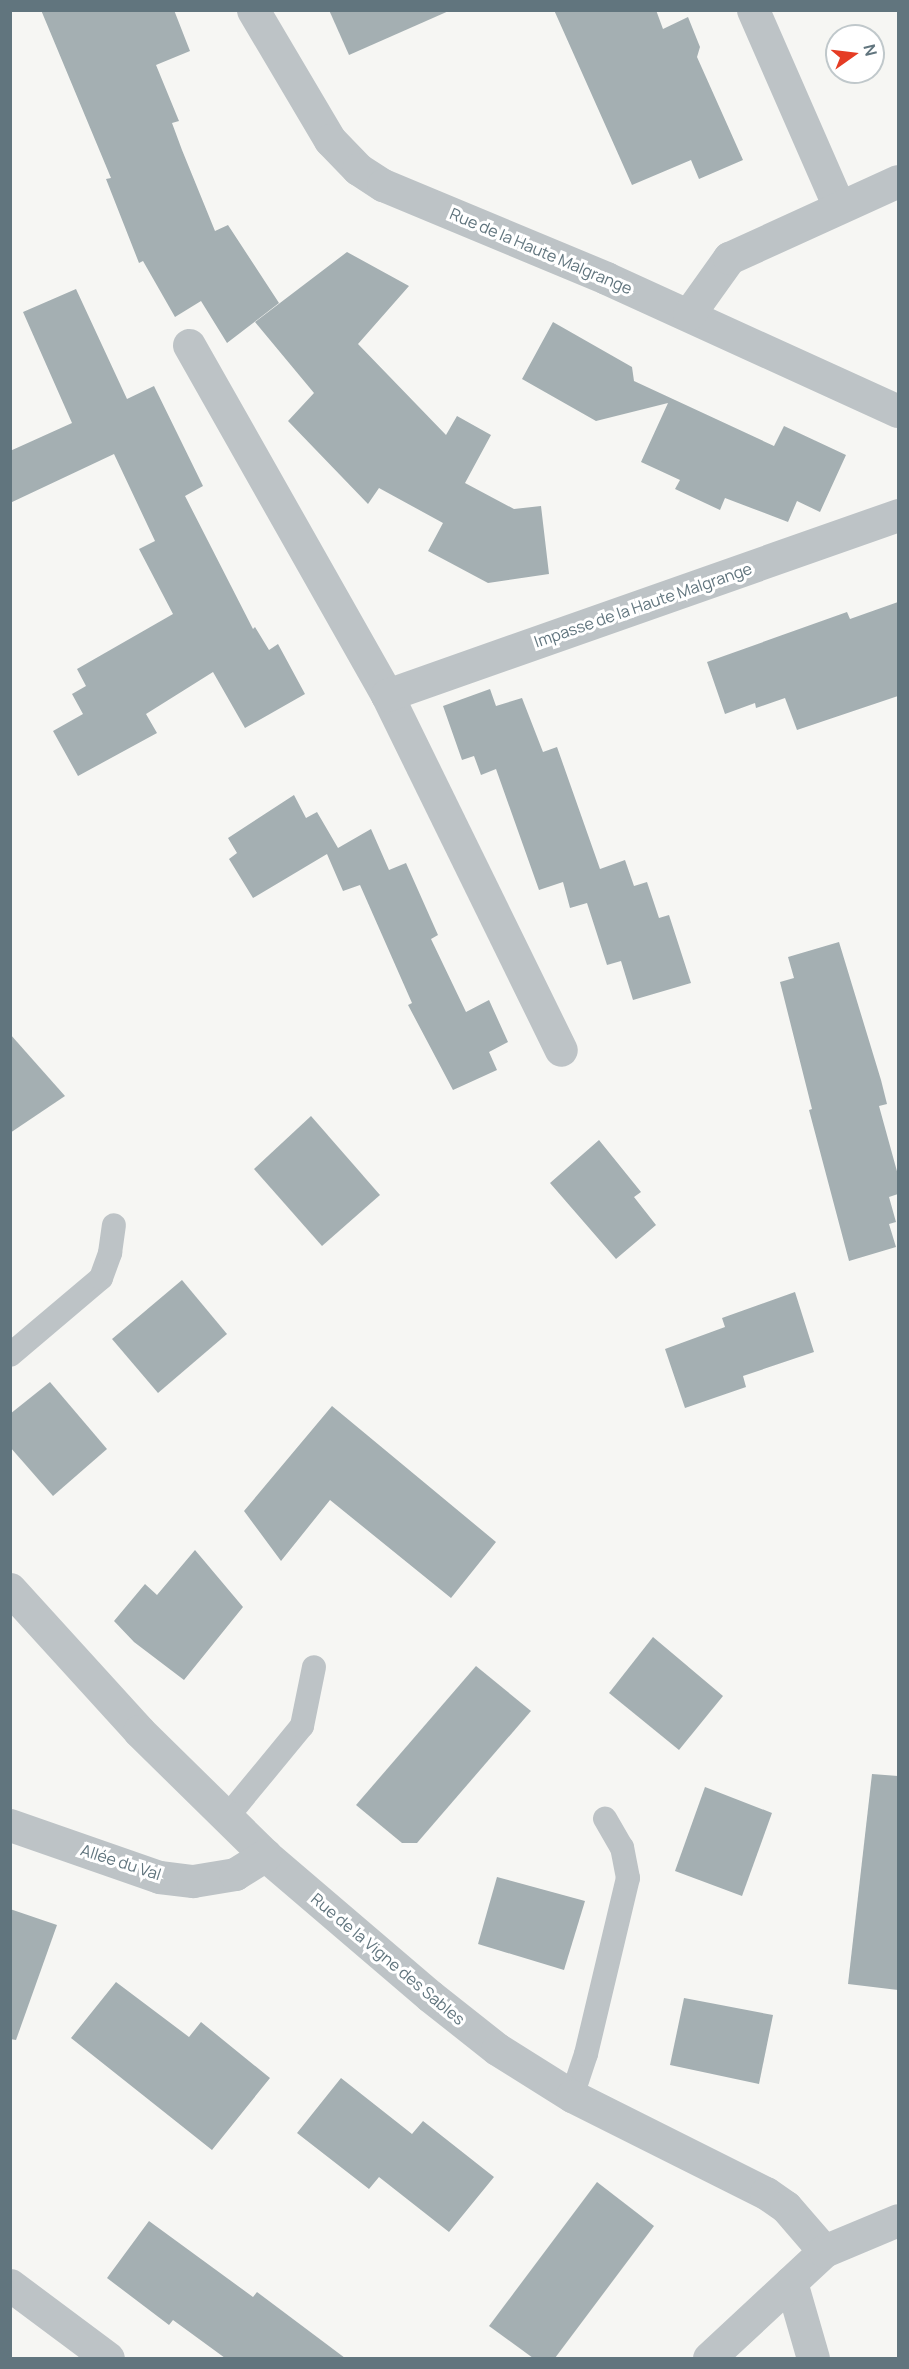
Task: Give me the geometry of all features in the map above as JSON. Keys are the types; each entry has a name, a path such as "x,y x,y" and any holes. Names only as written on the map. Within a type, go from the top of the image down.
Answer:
{"street":[{"name":"Rue de la Haute Malgrange","path":"253,10 330,140 358,169 383,185 689,314 898,411"},
{"path":"753,10 839,207"},
{"path":"689,314 729,258 898,181"},
{"path":"189,345 387,695 561,1050"},
{"name":"Impasse de la Haute Malgrange","path":"387,695 898,515"},
{"name":"Rue de la Vigne des Sables","path":"10,1589 139,1731 265,1855 447,2010 497,2049 572,2096 766,2193 786,2207 824,2251"},
{"name":"Allée du Val","path":"10,1825 159,1877 193,1881 235,1874 265,1855"},
{"path":"710,2358 824,2251 898,2220"},
{"path":"791,2282 813,2358"},
{"path":"10,2285 108,2358"}],"lane":[{"path":"10,1355 101,1278 110,1253 114,1225"},
{"path":"227,1817 302,1726 310,1698 314,1667"},
{"path":"572,2096 586,2054 628,1878 622,1848 605,1819"}],"building":[{"path":"41,10 174,10 190,51 156,65 179,121 172,123 215,231 228,225 279,303 227,343 201,301 175,317 143,261 139,263 106,179 111,178"},
{"path":"329,10 451,10 349,55"},
{"path":"554,10 656,10 663,29 688,17 700,47 697,57 743,160 699,179 691,160 632,185"},
{"path":"347,252 409,286 358,344 446,435 457,416 491,435 465,483 514,509 541,506 549,574 488,583 428,551 443,523 379,488 368,504 288,421 314,393 255,322"},
{"path":"76,289 127,399 154,386 203,486 185,496 253,629 255,627 269,650 278,644 305,694 245,728 213,672 146,714 157,733 78,776 53,731 83,714 72,694 86,686 77,669 173,614 139,549 155,541 114,454 10,503 10,451 72,423 23,312"},
{"path":"553,322 632,367 634,381 774,446 784,426 846,455 820,512 797,501 788,522 725,498 720,510 675,489 680,480 641,462 668,403 596,421 522,379"},
{"path":"898,602 898,696 797,730 785,698 756,708 755,703 725,714 707,662 847,612 850,619"},
{"path":"490,689 496,706 522,698 543,752 557,747 600,869 625,860 634,886 647,882 659,918 669,915 691,983 633,1000 621,961 607,965 587,903 570,908 563,882 539,890 496,769 481,775 474,756 462,760 443,706"},
{"path":"294,795 306,818 317,812 338,848 371,829 389,870 406,863 438,935 431,939 466,1012 489,1000 508,1042 489,1052 497,1070 453,1090 408,1005 412,1003 360,885 343,891 327,854 253,898 229,859 237,853 228,838"},
{"path":"839,942 881,1080 887,1104 879,1106 898,1175 898,1194 889,1197 896,1222 889,1224 896,1247 849,1261 809,1110 812,1109 780,982 794,978 788,957"},
{"path":"10,1034 65,1096 10,1133"},
{"path":"311,1116 380,1195 322,1246 254,1169"},
{"path":"599,1140 641,1192 634,1197 656,1225 616,1259 550,1183"},
{"path":"182,1280 227,1334 158,1393 112,1339"},
{"path":"795,1292 814,1352 743,1376 746,1387 685,1408 665,1349 725,1327 722,1318"},
{"path":"50,1382 107,1449 53,1496 10,1447 10,1414"},
{"path":"332,1406 496,1542 451,1598 330,1500 281,1561 244,1511"},
{"path":"195,1550 243,1607 184,1680 134,1642 114,1621 145,1584 157,1595"},
{"path":"653,1637 723,1696 679,1750 609,1693"},
{"path":"476,1666 531,1711 417,1843 402,1843 356,1805"},
{"path":"872,1774 898,1776 898,1990 848,1984"},
{"path":"705,1787 772,1813 742,1896 675,1871"},
{"path":"497,1877 585,1901 564,1970 478,1944"},
{"path":"10,1909 57,1925 16,2040 10,2039"},
{"path":"116,1982 189,2037 201,2022 270,2078 212,2150 71,2038"},
{"path":"684,1998 773,2015 759,2084 670,2065"},
{"path":"341,2078 412,2134 423,2121 494,2177 449,2232 379,2177 369,2189 297,2133"},
{"path":"597,2182 654,2226 555,2358 533,2358 489,2326"},
{"path":"149,2221 253,2297 257,2292 345,2358 225,2358 173,2320 169,2325 107,2278"}]}
